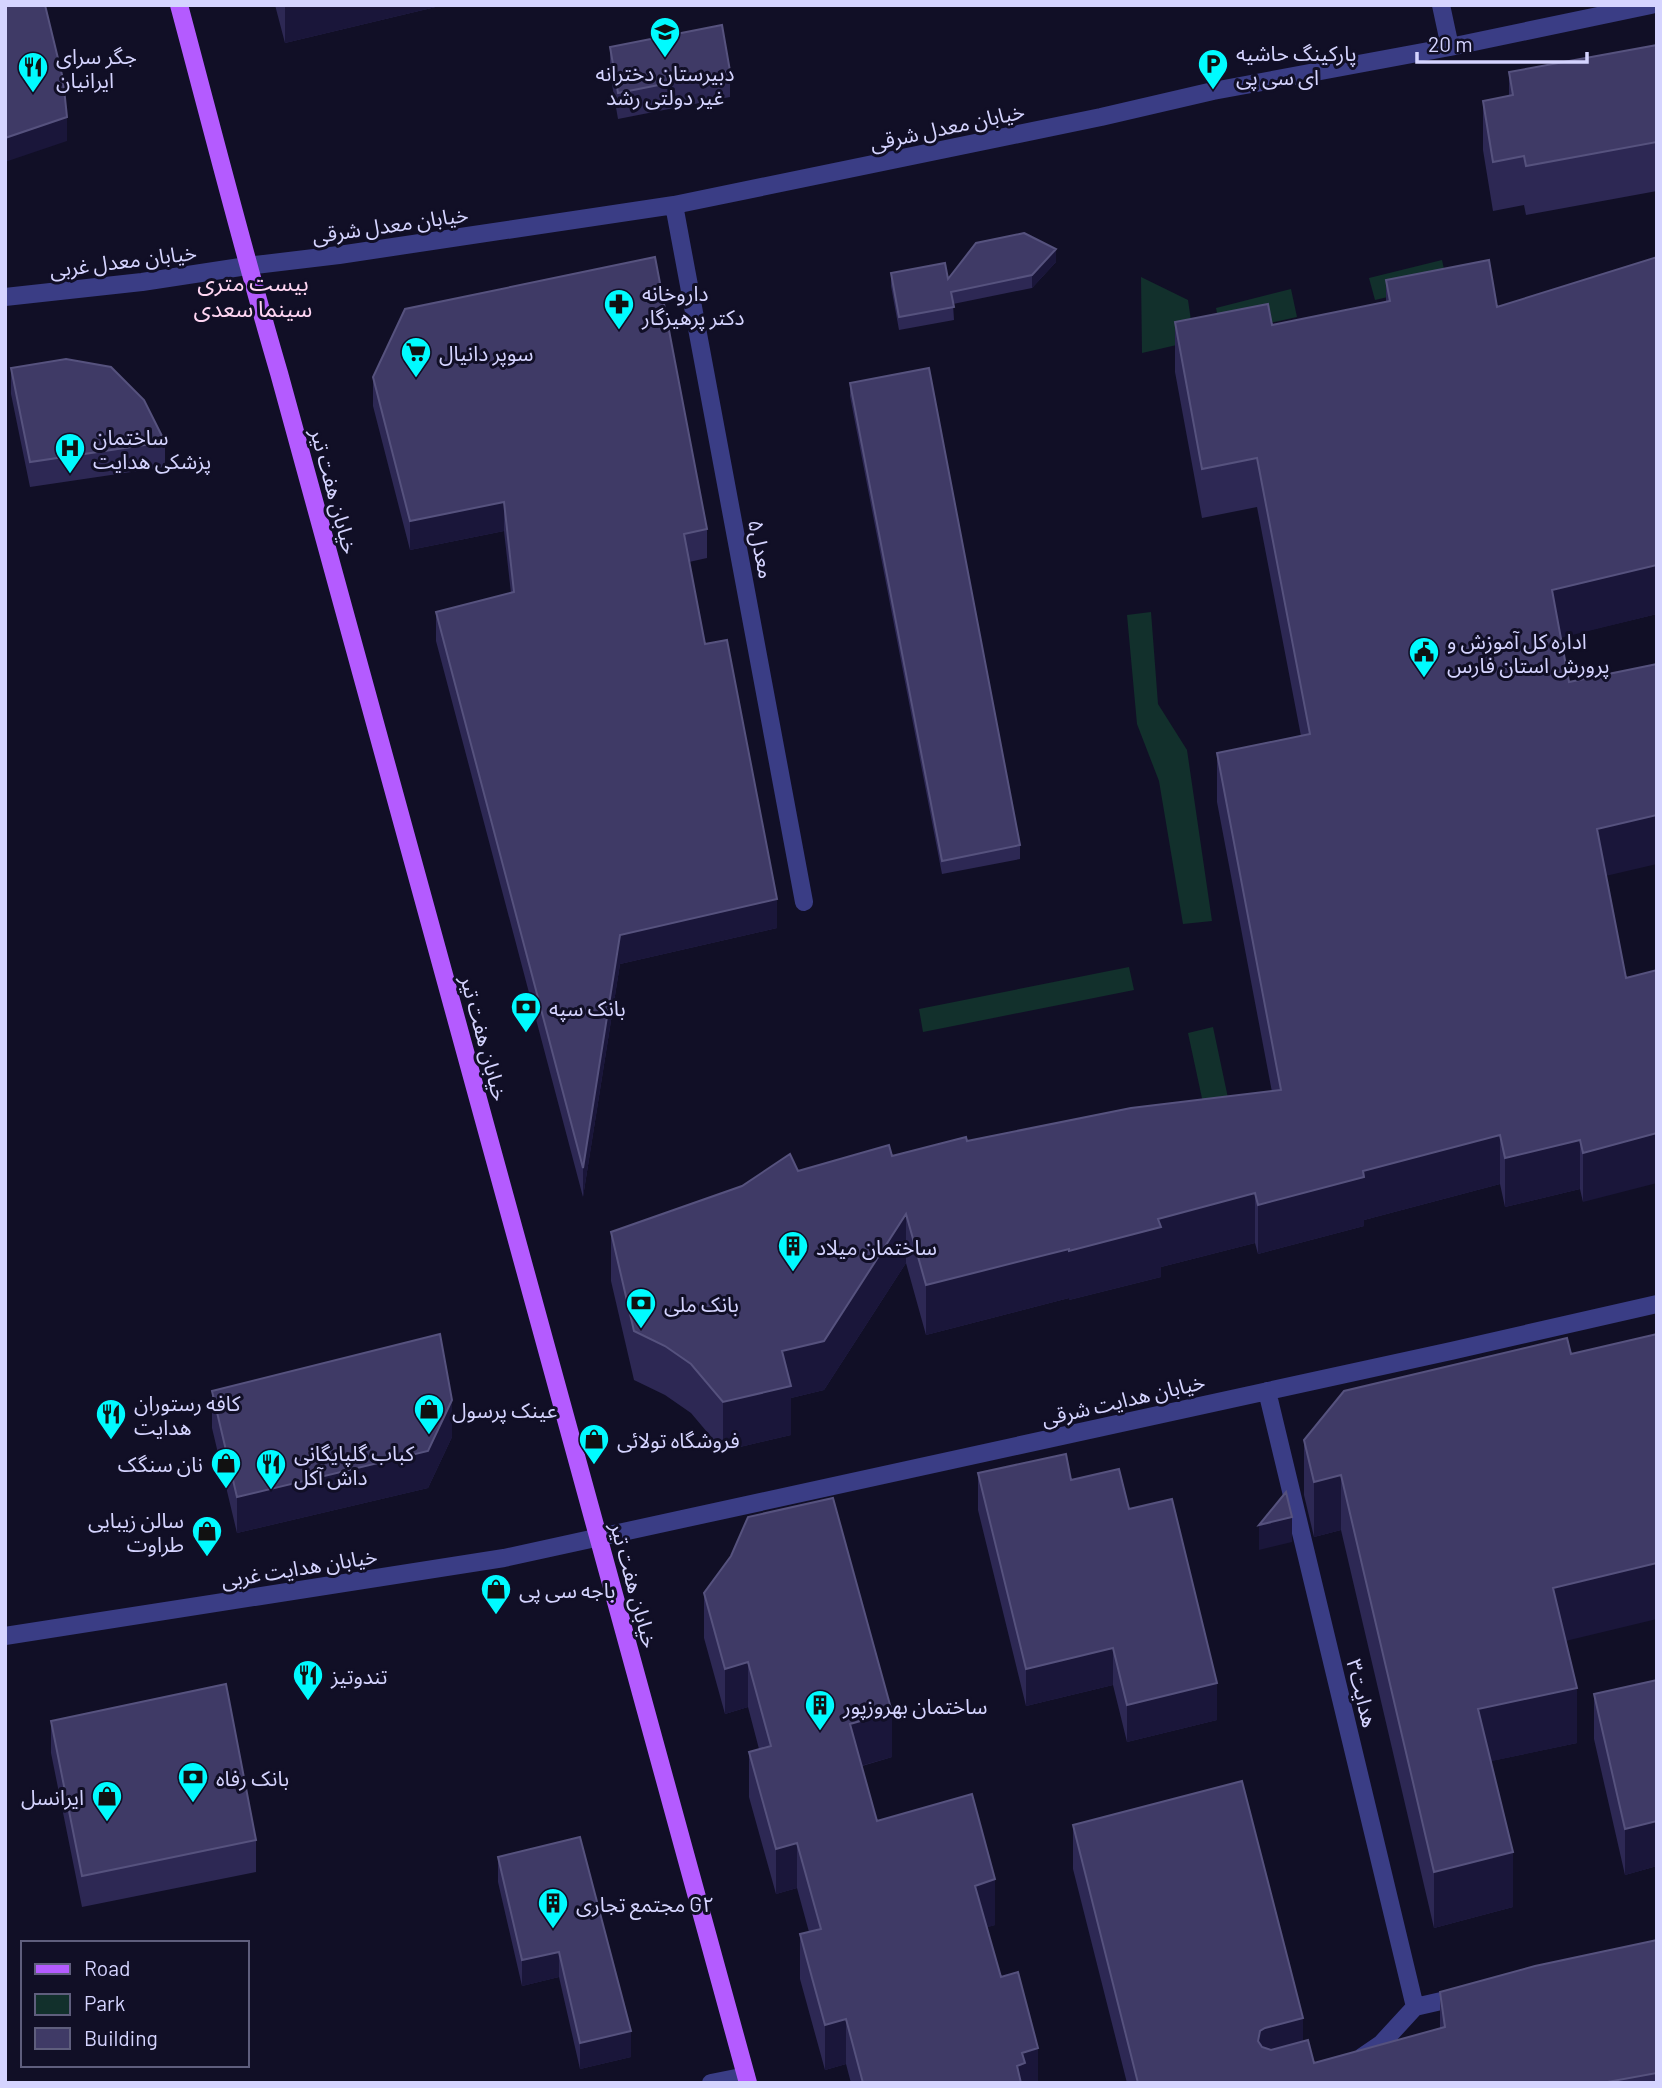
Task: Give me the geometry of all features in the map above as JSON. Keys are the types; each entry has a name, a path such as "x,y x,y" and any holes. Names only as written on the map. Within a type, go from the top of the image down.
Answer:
{"main road":[{"name":"خیابان هفت تیر","path":"178,5 247,265 279,373 747,2079"}],"street":[{"path":"1441,5 1450,47"},
{"name":"خیابان معدل شرقی","path":"247,265 339,255 674,205 1101,117 1213,91 1450,47 1651,5"},
{"name":"معدل۵","path":"674,205 804,902"},
{"name":"خیابان معدل غربی","path":"5,297 142,282 247,265"},
{"name":"خیابان هدایت شرقی","path":"598,1536 681,1521 1657,1304"},
{"name":"هدایت۳","path":"1267,1391 1416,2007"},
{"name":"خیابان هدایت غربی","path":"5,1636 504,1558 598,1536"},
{"path":"1349,2061 1362,2057 1381,2044 1416,2007 1482,1991"},
{"path":"711,2083 747,2079"}],"green space":[{"path":"1442,260 1447,283 1375,300 1369,278"},
{"path":"1141,277 1188,300 1194,341 1142,353"},
{"path":"1291,289 1297,317 1221,334 1216,308"},
{"path":"1151,612 1158,704 1187,750 1212,921 1183,924 1159,781 1137,724 1127,615"},
{"path":"1129,967 1134,990 923,1032 919,1009"},
{"path":"1213,1027 1228,1098 1203,1103 1188,1033"}],"building":[{"path":"5,5 45,5 63,79 67,117 5,138"},
{"path":"722,25 730,71 618,93 610,47"},
{"path":"1657,45 1657,142 1526,166 1524,156 1493,162 1483,101 1513,95 1509,72"},
{"path":"1024,233 1056,249 1032,275 951,292 954,307 899,317 891,273 945,263 948,279 976,243"},
{"path":"655,257 707,529 684,534 705,644 727,640 777,899 620,935 583,1168 436,612 514,592 504,502 410,521 373,377 405,309"},
{"path":"1657,257 1657,565 1552,590 1569,682 1657,664 1657,815 1597,829 1626,978 1657,970 1657,1133 1583,1153 1580,1140 1505,1158 1500,1135 1363,1171 1364,1177 1258,1205 1255,1193 1158,1219 1161,1227 926,1285 906,1214 824,1341 782,1351 791,1386 723,1402 691,1364 665,1346 634,1331 611,1232 742,1186 790,1154 798,1171 889,1145 892,1156 966,1137 967,1141 1131,1108 1281,1090 1217,753 1310,734 1257,458 1202,469 1175,322 1268,304 1272,325 1390,301 1386,280 1489,260 1497,307"},
{"path":"66,359 111,367 144,400 165,442 30,462 11,368"},
{"path":"929,368 1020,845 942,861 850,383"},
{"path":"440,1334 452,1400 428,1451 237,1497 212,1391"},
{"path":"1657,1334 1657,1563 1553,1588 1577,1688 1478,1709 1513,1852 1434,1872 1341,1475 1314,1482 1304,1440 1344,1391 1567,1338 1571,1354"},
{"path":"1066,1454 1071,1480 1119,1469 1129,1509 1172,1499 1217,1683 1127,1705 1113,1648 1026,1669 978,1473"},
{"path":"1286,1492 1292,1517 1259,1525"},
{"path":"833,1498 892,1712 850,1724 877,1821 972,1794 995,1879 975,1886 1001,1977 1018,1972 1038,2048 1022,2053 1025,2063 1017,2066 1021,2083 863,2083 846,2019 825,2025 800,1934 821,1929 797,1843 776,1849 749,1752 771,1746 748,1662 725,1669 704,1593 731,1556 748,1517"},
{"path":"1657,1680 1657,1821 1625,1829 1594,1694"},
{"path":"226,1684 256,1840 82,1876 51,1721"},
{"path":"1242,1781 1303,2018 1260,2031 1258,2041 1262,2047 1271,2050 1308,2040 1314,2063 1445,2027 1440,1992 1535,1966 1657,1940 1657,2073 1602,2083 1138,2083 1073,1825"},
{"name":"مجتمع تجاری G۲","path":"580,1837 631,2031 580,2043 559,1952 522,1960 498,1857"}],"place":[{"name":"دبیرستان دخترانه غیر دولتی رشد","path":"665,59"},
{"name":"پارکینگ حاشیه ای سی پی","path":"1213,91"},
{"name":"جگر سرای ایرانیان","path":"33,94"},
{"name":"داروخانه دکتر پرهیزگار","path":"619,331"},
{"name":"سوپر دانیال","path":"416,379"},
{"name":"ساختمان پزشکی هدایت","path":"70,475"},
{"name":"اداره کل آموزش و پرورش استان فارس","path":"1424,679"},
{"name":"بانک سپه","path":"526,1034"},
{"name":"ساختمان میلاد","path":"793,1273"},
{"name":"بانک ملی","path":"641,1330"},
{"name":"عینک پرسول","path":"429,1436"},
{"name":"کافه رستوران هدایت","path":"111,1441"},
{"name":"فروشگاه تولائی","path":"594,1466"},
{"name":"نان سنگک","path":"226,1490"},
{"name":"کباب گلپایگانی داش آکل","path":"271,1491"},
{"name":"سالن زیبایی طراوت","path":"207,1558"},
{"name":"باجه سی پی","path":"496,1616"},
{"name":"تندوتیز","path":"308,1702"},
{"name":"ساختمان بهروزپور","path":"820,1732"},
{"name":"بانک رفاه","path":"193,1804"},
{"name":"ایرانسل","path":"107,1823"},
{"name":"مجتمع تجاری G۲","path":"553,1930"}],"district":[{"name":"بیست متری سینما سعدی","path":"253,295"}]}
